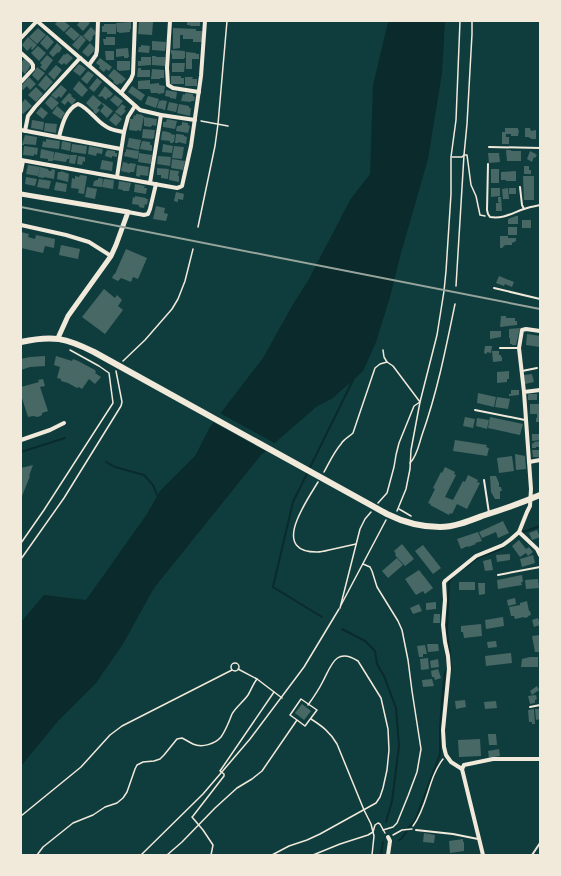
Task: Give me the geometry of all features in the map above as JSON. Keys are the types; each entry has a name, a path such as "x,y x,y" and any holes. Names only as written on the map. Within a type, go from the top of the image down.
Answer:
{"main road":[{"path":"21,342 45,338 58,338 84,347 386,517 409,524 442,527 465,522 540,495"}],"street":[{"path":"21,38 37,21 140,110 144,112 195,120"},
{"path":"89,65 96,55 97,50 98,23 93,21"},
{"path":"121,92 133,74 135,21"},
{"path":"170,21 167,68 168,85 173,88 199,92"},
{"path":"21,171 22,160 180,188 182,186 191,146 195,120 201,76 204,21"},
{"path":"21,53 31,62 33,69 21,82"},
{"path":"80,58 35,107 28,116 23,131 121,149"},
{"path":"59,137 67,114 74,106 78,104 83,106 102,124 110,129 124,132"},
{"path":"117,177 124,132 128,117 135,106"},
{"path":"150,183 161,115"},
{"path":"21,194 144,215 148,214 150,209 156,184"},
{"path":"58,338 68,316 111,256 128,212"},
{"path":"21,225 66,235 89,242 111,256"},
{"path":"483,855 462,769 451,762 447,756 444,746 443,730 449,669 443,624 445,600 444,583 476,556 503,545 512,539 519,532 530,506 531,489 524,392 518,348 522,330 526,329 540,331"},
{"path":"524,392 540,390"},
{"path":"21,440 64,424"},
{"path":"529,462 540,460"},
{"path":"519,532 538,549 540,555"},
{"path":"462,769 464,765 493,759 540,759"},
{"path":"388,837 390,841 388,855"}],"lane":[{"path":"489,147 540,148"},
{"path":"488,164 487,210 490,217 500,218 540,205"},
{"path":"520,187 522,205 524,209"},
{"path":"494,288 540,299"},
{"path":"500,348 518,348"},
{"path":"521,372 537,368"},
{"path":"475,410 526,420"},
{"path":"484,480 489,514"},
{"path":"498,575 540,567"},
{"path":"530,707 540,705"},
{"path":"416,830 454,834 480,840"},
{"path":"532,855 540,843"}],"path":[{"path":"198,227 215,146 227,21"},
{"path":"396,513 399,510 406,489 410,468 411,450 420,402 437,335 446,271 451,194 451,157 456,120 460,21"},
{"path":"456,286 464,155 468,124 472,21"},
{"path":"201,121 228,126"},
{"path":"451,157 462,157 464,155"},
{"path":"464,155 467,155 472,185 480,215 490,217"},
{"path":"21,559 64,498 121,406 120,366 172,309 178,299 185,281 193,249"},
{"path":"410,463 413,461 415,456 432,406 455,304"},
{"path":"21,542 44,510 113,403 108,371 70,350"},
{"path":"383,350 384,357 387,362 393,366 420,402"},
{"path":"322,475 341,444 353,433 375,368 380,364 387,362"},
{"path":"378,503 387,493 399,443 414,406 420,402"},
{"path":"318,481 296,523 293,536 295,545 304,551 318,552 356,544"},
{"path":"340,608 360,529 373,508"},
{"path":"399,510 412,518"},
{"path":"140,855 183,815 222,773 282,698 304,667 340,608 373,546 386,517"},
{"path":"363,564 372,571 377,587 402,630 421,749 417,772 397,823 393,827 383,830"},
{"path":"272,855 289,846 320,834 376,803 380,798 384,782 389,750 388,728 382,702 358,661 348,657 341,657 333,662 318,691 308,705"},
{"path":"232,670 231,666 236,664 238,669 257,680 282,698"},
{"path":"21,816 81,767 110,735 122,726 232,670 236,671 238,669"},
{"path":"37,855 43,847 74,823 117,803 127,792 134,769 137,765 160,758 177,739 182,738 200,746 216,741 222,736 236,709 248,696 257,680"},
{"path":"211,855 213,845 193,816 224,776 224,774 220,771 274,692"},
{"path":"301,699 317,710 311,719 305,726 290,715 301,699"},
{"path":"311,719 333,736 373,832 374,841 372,855"},
{"path":"167,855 236,788 252,779 262,770 297,720"},
{"path":"411,829 418,819 439,763 447,756"},
{"path":"313,855 368,835 373,832 375,825 378,823 388,837 402,830 416,830"}],"water":[{"path":"389,21 445,21 442,73 428,159 390,297 376,342 363,371 333,398 316,407 261,455 154,588 123,644 96,683 58,721 21,766 21,622 44,595 86,600 147,514 160,491 195,456 210,427 263,358 309,279 350,200 370,174 373,85"}],"pier":[{"path":"218,412 276,444 267,452 211,421"}],"building":[{"path":"58,21 64,21 70,26 64,32 55,24"},
{"path":"80,21 87,21 90,23 83,31 77,25"},
{"path":"187,21 200,21 200,26 187,25"},
{"path":"131,22 130,32 117,32 116,23"},
{"path":"139,22 153,22 152,35 138,34"},
{"path":"104,24 116,24 116,34 107,34 107,32 102,32 102,26 104,26"},
{"path":"71,27 80,35 74,41 65,33"},
{"path":"91,27 96,33 90,42 83,36"},
{"path":"38,28 46,35 37,44 29,37"},
{"path":"173,28 196,29 196,31 202,31 202,42 193,42 193,39 183,39 183,35 180,35 180,48 173,49"},
{"path":"47,35 54,42 47,50 40,43"},
{"path":"81,35 86,40 78,50 72,45"},
{"path":"28,37 37,45 32,50 32,46 27,51 22,45"},
{"path":"106,37 115,37 115,45 104,45 103,39 106,39"},
{"path":"152,41 166,42 165,51 152,50"},
{"path":"57,43 62,48 59,53 58,52 53,57 49,53"},
{"path":"90,43 96,49 88,57 82,52"},
{"path":"141,45 150,46 149,53 138,52"},
{"path":"38,46 46,53 39,61 31,53"},
{"path":"128,48 128,58 124,58 124,56 116,57 116,49"},
{"path":"171,50 185,51 185,58 172,59"},
{"path":"105,51 114,51 114,60 106,60"},
{"path":"186,52 199,54 199,59 192,59 192,69 186,69"},
{"path":"67,53 73,58 66,65 64,63 62,65 58,62 64,54 65,55"},
{"path":"47,55 53,60 45,71 40,67 42,65 40,63"},
{"path":"152,56 165,57 165,66 152,65"},
{"path":"141,57 151,57 151,65 138,66 138,61 141,61"},
{"path":"100,58 112,67 109,71 106,69 104,72 99,68 100,66 96,63"},
{"path":"24,59 31,65 25,74 21,70 21,63"},
{"path":"117,61 130,61 130,70 117,70"},
{"path":"172,63 185,63 184,72 172,72"},
{"path":"79,64 86,69 80,76 73,71"},
{"path":"56,65 62,70 54,80 48,74"},
{"path":"37,67 45,73 38,81 32,75"},
{"path":"138,68 141,68 141,70 150,70 150,77 137,77"},
{"path":"114,69 126,79 121,84 120,83 117,85 108,76"},
{"path":"152,69 164,70 164,78 151,79"},
{"path":"88,71 94,75 87,84 81,79"},
{"path":"46,75 53,82 45,91 38,85"},
{"path":"171,76 181,76 181,78 184,78 184,84 171,84"},
{"path":"29,77 36,84 30,90 27,86 23,90 21,86"},
{"path":"185,77 193,77 192,79 197,79 197,86 185,86"},
{"path":"97,78 102,82 94,92 89,88"},
{"path":"150,80 150,84 159,83 159,85 165,86 164,93 151,93 150,89 138,89 138,81"},
{"path":"79,81 88,90 82,97 73,89"},
{"path":"61,85 67,90 61,98 59,96 56,99 51,95"},
{"path":"105,86 113,94 106,100 102,96 98,96"},
{"path":"132,86 145,95 141,101 128,92"},
{"path":"36,87 43,94 36,102 28,95"},
{"path":"166,90 177,92 176,99 165,96"},
{"path":"69,93 76,100 72,105 68,101 65,105 61,102"},
{"path":"185,93 193,94 195,97 194,101 181,101 183,94 185,95"},
{"path":"93,95 102,103 97,108 100,110 96,114 86,103"},
{"path":"115,95 123,101 118,107 110,100"},
{"path":"51,96 59,103 52,110 45,103"},
{"path":"148,96 159,99 156,108 145,104"},
{"path":"25,99 32,106 23,114 21,112 21,104"},
{"path":"159,101 167,101 165,110 157,108"},
{"path":"169,102 178,104 176,112 167,110"},
{"path":"103,103 113,111 107,118 100,111 104,106 102,104"},
{"path":"122,104 126,107 124,109 126,111 121,116 115,112"},
{"path":"179,104 189,106 189,108 191,108 190,116 177,113"},
{"path":"57,106 65,113 61,119 52,113"},
{"path":"41,107 48,113 43,119 36,113"},
{"path":"115,113 122,119 116,126 109,120"},
{"path":"136,114 144,116 141,131 129,130 130,119 133,119 134,115 136,116"},
{"path":"144,117 157,119 156,126 144,126"},
{"path":"167,119 177,121 175,129 163,127 163,122 166,122"},
{"path":"32,120 44,122 43,130 31,128"},
{"path":"182,122 188,123 190,126 188,133 176,131 177,126 182,125"},
{"path":"45,123 57,124 56,133 44,131"},
{"path":"505,128 518,128 519,130 518,136 506,134 506,137 509,137 509,144 502,144 502,132 505,132"},
{"path":"525,128 530,128 531,131 536,130 536,139 525,137"},
{"path":"143,129 155,130 154,138 142,138"},
{"path":"164,131 175,135 173,143 170,143 170,141 161,140 162,132"},
{"path":"176,134 187,137 186,144 178,142 175,143"},
{"path":"25,135 37,137 36,145 22,145"},
{"path":"129,138 141,140 139,150 127,147"},
{"path":"46,139 60,141 59,149 42,147 43,141 46,142"},
{"path":"62,141 71,143 70,151 61,149"},
{"path":"142,141 150,142 150,145 152,145 152,151 140,149"},
{"path":"72,144 87,146 86,154 71,152"},
{"path":"163,144 173,146 172,153 162,152"},
{"path":"24,146 38,148 37,155 23,155"},
{"path":"89,146 103,149 102,154 97,153 96,156 88,154"},
{"path":"174,146 184,147 182,159 172,158"},
{"path":"41,149 54,152 53,161 40,158"},
{"path":"126,149 139,151 138,158 124,156"},
{"path":"107,150 115,151 115,153 117,153 117,157 112,156 112,158 105,156"},
{"path":"506,150 521,151 521,161 507,161"},
{"path":"530,151 537,155 535,158 534,157 532,162 527,159"},
{"path":"55,152 70,155 69,159 67,159 66,162 53,160"},
{"path":"139,153 152,155 151,164 138,162"},
{"path":"488,153 499,153 500,162 489,163"},
{"path":"70,155 77,155 75,164 69,163"},
{"path":"78,156 85,157 85,162 83,161 82,165 77,164"},
{"path":"158,156 171,157 170,166 157,164"},
{"path":"172,159 185,161 183,170 171,168"},
{"path":"102,160 113,162 112,171 100,169"},
{"path":"123,162 128,163 127,164 136,164 134,172 130,173 121,171"},
{"path":"28,165 40,167 38,176 26,174"},
{"path":"137,165 149,167 148,176 136,176"},
{"path":"524,166 529,166 531,174 524,174"},
{"path":"40,167 48,169 49,171 52,169 55,170 54,179 38,177"},
{"path":"157,168 169,169 168,179 161,178 161,175 157,175"},
{"path":"491,169 499,169 499,183 491,183"},
{"path":"170,170 179,171 179,182 169,180"},
{"path":"61,171 69,174 68,182 57,179 58,172"},
{"path":"516,171 516,181 501,180 501,172"},
{"path":"80,175 87,176 84,194 78,193 79,189 71,188 72,178 75,179 75,176 79,177"},
{"path":"523,176 534,176 534,200 524,200"},
{"path":"26,177 37,179 35,186 25,184"},
{"path":"98,178 103,179 102,187 93,186 94,181 98,180"},
{"path":"39,179 51,181 49,189 37,187"},
{"path":"104,179 114,180 113,189 102,187"},
{"path":"119,181 131,183 129,191 118,189"},
{"path":"56,182 67,184 66,192 54,190"},
{"path":"135,184 145,186 144,188 147,188 146,194 134,192"},
{"path":"87,187 97,189 95,199 85,197"},
{"path":"491,188 500,188 500,196 491,197"},
{"path":"508,188 509,199 503,199 502,189"},
{"path":"509,188 516,188 516,194 509,194"},
{"path":"176,192 184,194 183,200 178,199 178,202 174,201"},
{"path":"135,196 148,199 147,205 145,204 144,208 139,207 139,205 132,204 133,197 135,198"},
{"path":"498,197 501,197 502,211 496,211 496,203 499,203"},
{"path":"156,206 165,208 164,213 168,214 166,221 153,219"},
{"path":"518,216 518,224 508,224 508,219"},
{"path":"522,220 531,220 531,228 522,228"},
{"path":"508,227 517,227 517,235 508,235"},
{"path":"21,232 29,234 28,237 35,239 36,235 55,239 54,248 45,246 43,253 21,248"},
{"path":"500,236 516,238 516,241 512,243 512,245 505,245 500,248"},
{"path":"61,245 80,249 78,259 59,255"},
{"path":"126,249 147,258 138,279 133,277 131,282 121,278 118,281 112,278"},
{"path":"499,276 514,282 512,287 505,284 504,286 496,283"},
{"path":"104,289 115,298 117,295 122,300 118,306 123,310 105,334 82,317"},
{"path":"501,316 506,316 506,318 515,318 517,325 500,327"},
{"path":"520,328 516,345 510,344 509,329"},
{"path":"490,331 501,331 501,337 490,339"},
{"path":"527,334 540,336 540,347 526,345"},
{"path":"485,346 492,346 491,353 484,353"},
{"path":"492,351 499,351 502,361 493,362"},
{"path":"45,356 45,366 30,367 21,370 21,359"},
{"path":"56,356 72,361 73,359 78,361 95,370 95,373 101,377 95,384 89,379 82,389 61,381 61,379 57,378 60,367 54,365"},
{"path":"509,371 509,379 507,379 507,382 497,383 497,372"},
{"path":"532,374 534,382 525,384 524,375"},
{"path":"43,379 45,386 40,387 48,411 42,413 42,415 38,417 28,417 21,395 21,387 39,382 38,380"},
{"path":"511,390 519,390 519,395 509,396 509,394 511,394"},
{"path":"478,393 496,397 494,407 477,403"},
{"path":"529,394 537,394 537,400 528,400"},
{"path":"497,397 510,399 508,409 495,407"},
{"path":"530,404 540,404 540,422 536,422 537,414 530,414"},
{"path":"465,417 475,419 473,428 463,426"},
{"path":"490,417 523,424 520,435 488,428"},
{"path":"477,418 489,420 487,429 476,426"},
{"path":"532,434 540,434 540,440 532,441"},
{"path":"455,440 487,445 486,447 489,448 487,456 453,451"},
{"path":"540,441 540,447 532,448 532,444 534,442"},
{"path":"532,450 540,450 540,456 533,457"},
{"path":"515,454 525,456 526,469 516,470"},
{"path":"512,456 514,471 499,473 497,458"},
{"path":"33,465 30,476 21,496 21,468"},
{"path":"445,467 455,472 454,474 456,475 445,497 453,500 463,481 465,482 468,475 478,480 477,482 480,483 467,509 457,504 452,514 450,513 449,515 428,503 435,489 433,488"},
{"path":"490,476 496,476 499,487 501,487 502,491 500,491 500,499 495,499 491,492"},
{"path":"503,521 509,533 498,538 496,532 482,538 479,532"},
{"path":"537,530 540,537 532,540 529,533"},
{"path":"478,532 482,541 461,549 457,539"},
{"path":"519,540 526,549 529,547 533,552 528,556 526,553 520,557 512,546"},
{"path":"402,544 414,559 405,566 395,555 396,554 394,551"},
{"path":"423,545 441,568 433,574 415,551"},
{"path":"510,554 510,560 497,562 496,555"},
{"path":"533,555 535,563 522,567 520,559"},
{"path":"397,558 403,565 388,578 382,571"},
{"path":"491,559 493,570 485,571 483,561"},
{"path":"419,570 433,588 425,594 423,591 416,595 405,579"},
{"path":"522,575 522,585 498,589 497,580"},
{"path":"538,579 539,588 526,589 525,580"},
{"path":"459,582 475,582 475,590 459,590"},
{"path":"478,583 485,583 485,594 479,595"},
{"path":"515,598 516,604 508,606 507,600"},
{"path":"527,601 531,615 524,618 515,619 514,616 511,616 509,607 520,605 520,603"},
{"path":"436,602 436,609 426,610 426,603"},
{"path":"419,604 422,611 413,614 410,608"},
{"path":"434,614 440,614 440,623 433,623"},
{"path":"503,617 504,626 486,629 485,620"},
{"path":"538,618 540,625 534,627 532,620"},
{"path":"481,624 482,636 464,638 463,632 461,632 461,626"},
{"path":"540,635 540,652 535,652 532,636"},
{"path":"496,641 497,647 488,648 487,642"},
{"path":"427,644 438,644 439,651 428,652"},
{"path":"425,645 427,654 423,654 423,657 419,657 417,646"},
{"path":"511,653 512,663 486,666 485,656"},
{"path":"538,657 538,667 521,667 522,659"},
{"path":"428,658 429,669 421,670 420,659"},
{"path":"438,659 439,667 431,668 430,661"},
{"path":"438,669 441,678 435,680 434,677 432,677 431,671"},
{"path":"432,679 434,686 423,687 422,680"},
{"path":"537,686 539,690 532,695 530,691"},
{"path":"536,695 537,699 535,700 535,703 530,704 528,696"},
{"path":"465,700 466,707 456,709 455,701"},
{"path":"496,701 497,708 485,709 484,702"},
{"path":"302,704 311,711 304,720 295,713"},
{"path":"534,709 535,724 532,724 532,722 529,722 528,710"},
{"path":"535,709 539,709 540,719 536,720"},
{"path":"488,734 496,734 497,745 489,745"},
{"path":"480,739 481,756 459,757 458,740"},
{"path":"499,749 500,756 489,758 488,751"},
{"path":"424,833 435,835 434,843 423,842"},
{"path":"463,839 464,851 450,853 449,841"}],"waterway":[{"path":"322,617 273,587 293,502 354,378"},
{"path":"21,452 65,438"},
{"path":"106,462 115,467 144,475 153,485 157,495 159,496"},
{"path":"523,532 540,526"},
{"path":"466,567 477,558 501,549 504,546"},
{"path":"451,671 447,632 449,581 453,577"},
{"path":"342,629 365,641 375,651 377,664 384,676 396,708 399,746 392,801 386,822"},
{"path":"408,828 415,821 440,754 440,729 445,672"},
{"path":"399,840 407,831"},
{"path":"381,855 383,842"}],"railway":[{"path":"21,207 540,309"}]}
